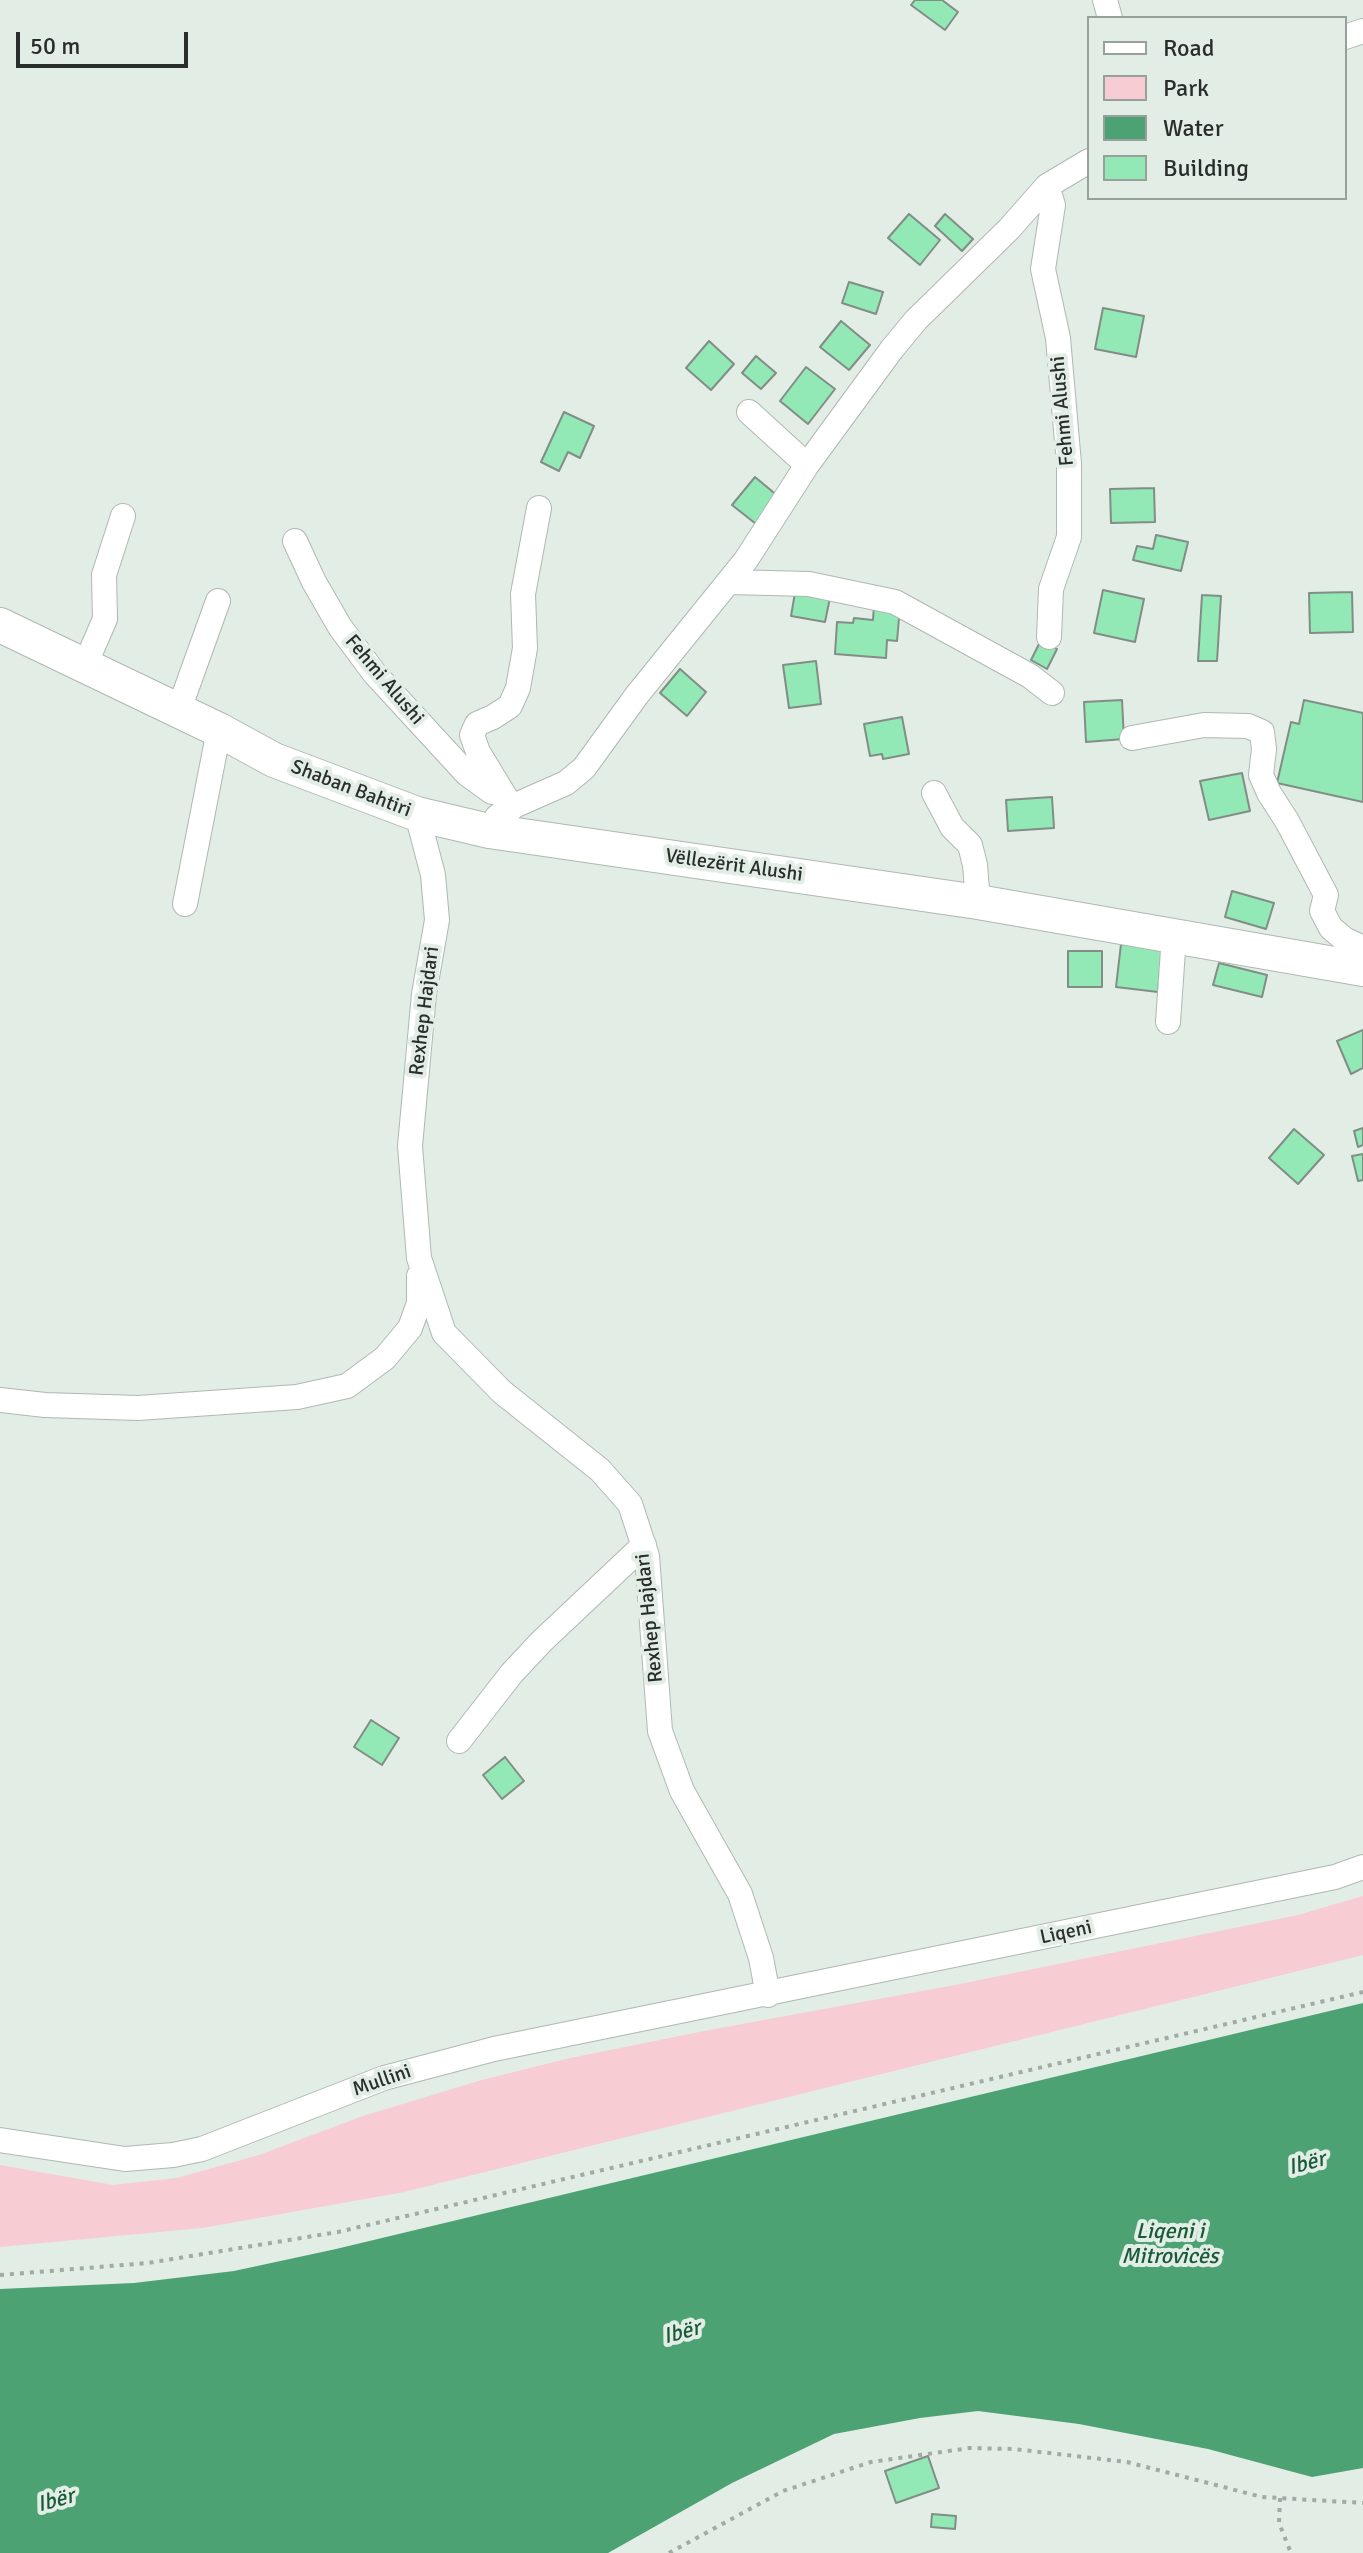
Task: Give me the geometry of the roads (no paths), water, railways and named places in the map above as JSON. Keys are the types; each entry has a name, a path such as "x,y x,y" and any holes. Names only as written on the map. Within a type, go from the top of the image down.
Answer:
{"main road":[{"name":"Shaban Bahtiri","path":"0,625 219,730 274,760 417,814 501,810"},
{"name":"Vëllezërit Alushi","path":"501,810 978,902 1363,969"}],"street":[{"path":"539,508 523,594 525,648 518,688 510,706 477,724 472,735 478,752 491,770 501,810 566,783 584,768 637,695 730,582 850,403 916,320 1009,229 1047,186 1087,162"},
{"name":"Fehmi Alushi","path":"1047,186 1053,205 1043,269 1058,338 1069,464 1069,537 1051,589 1049,637"},
{"path":"749,412 807,465"},
{"path":"85,665 105,619 104,575 123,516"},
{"name":"Fehmi Alushi","path":"295,541 332,614 375,674 467,774 492,792 501,810"},
{"path":"730,582 809,584 895,602 1030,676 1052,693"},
{"path":"178,712 218,601"},
{"path":"1132,738 1204,725 1248,726 1262,732 1261,775 1326,895 1322,911 1331,928 1344,939 1363,948"},
{"path":"185,904 219,730"},
{"path":"934,793 952,827 970,845 978,902"},
{"name":"Rexhep Hajdari","path":"0,1400 138,1408 297,1397 347,1386 385,1358 410,1328 419,1303 419,1258 410,1146 424,994 437,920 433,875 417,814"},
{"path":"1168,1022 1174,936"},
{"name":"Rexhep Hajdari","path":"419,1258 444,1333 502,1392 600,1470 630,1504 647,1556 660,1731 682,1791 740,1894 761,1958 768,1995"},
{"path":"459,1741 512,1673 644,1545"},
{"name":"Liqeni","path":"768,1995 1335,1877 1363,1867"},
{"name":"Mullini","path":"0,2140 125,2159 173,2155 202,2149 384,2078 428,2066 494,2049 768,1995"}],"water":[{"name":"Liqeni i Mitrovicës","path":"1363,2003 1363,2468 1312,2477 1208,2449 1079,2424 978,2411 834,2434 732,2483 608,2553 0,2553 0,2289 134,2283 234,2271"}],"water label":[{"name":"Ibër","path":"1307,2164"},
{"name":"Ibër","path":"682,2333"},
{"name":"Ibër","path":"56,2501"}]}
